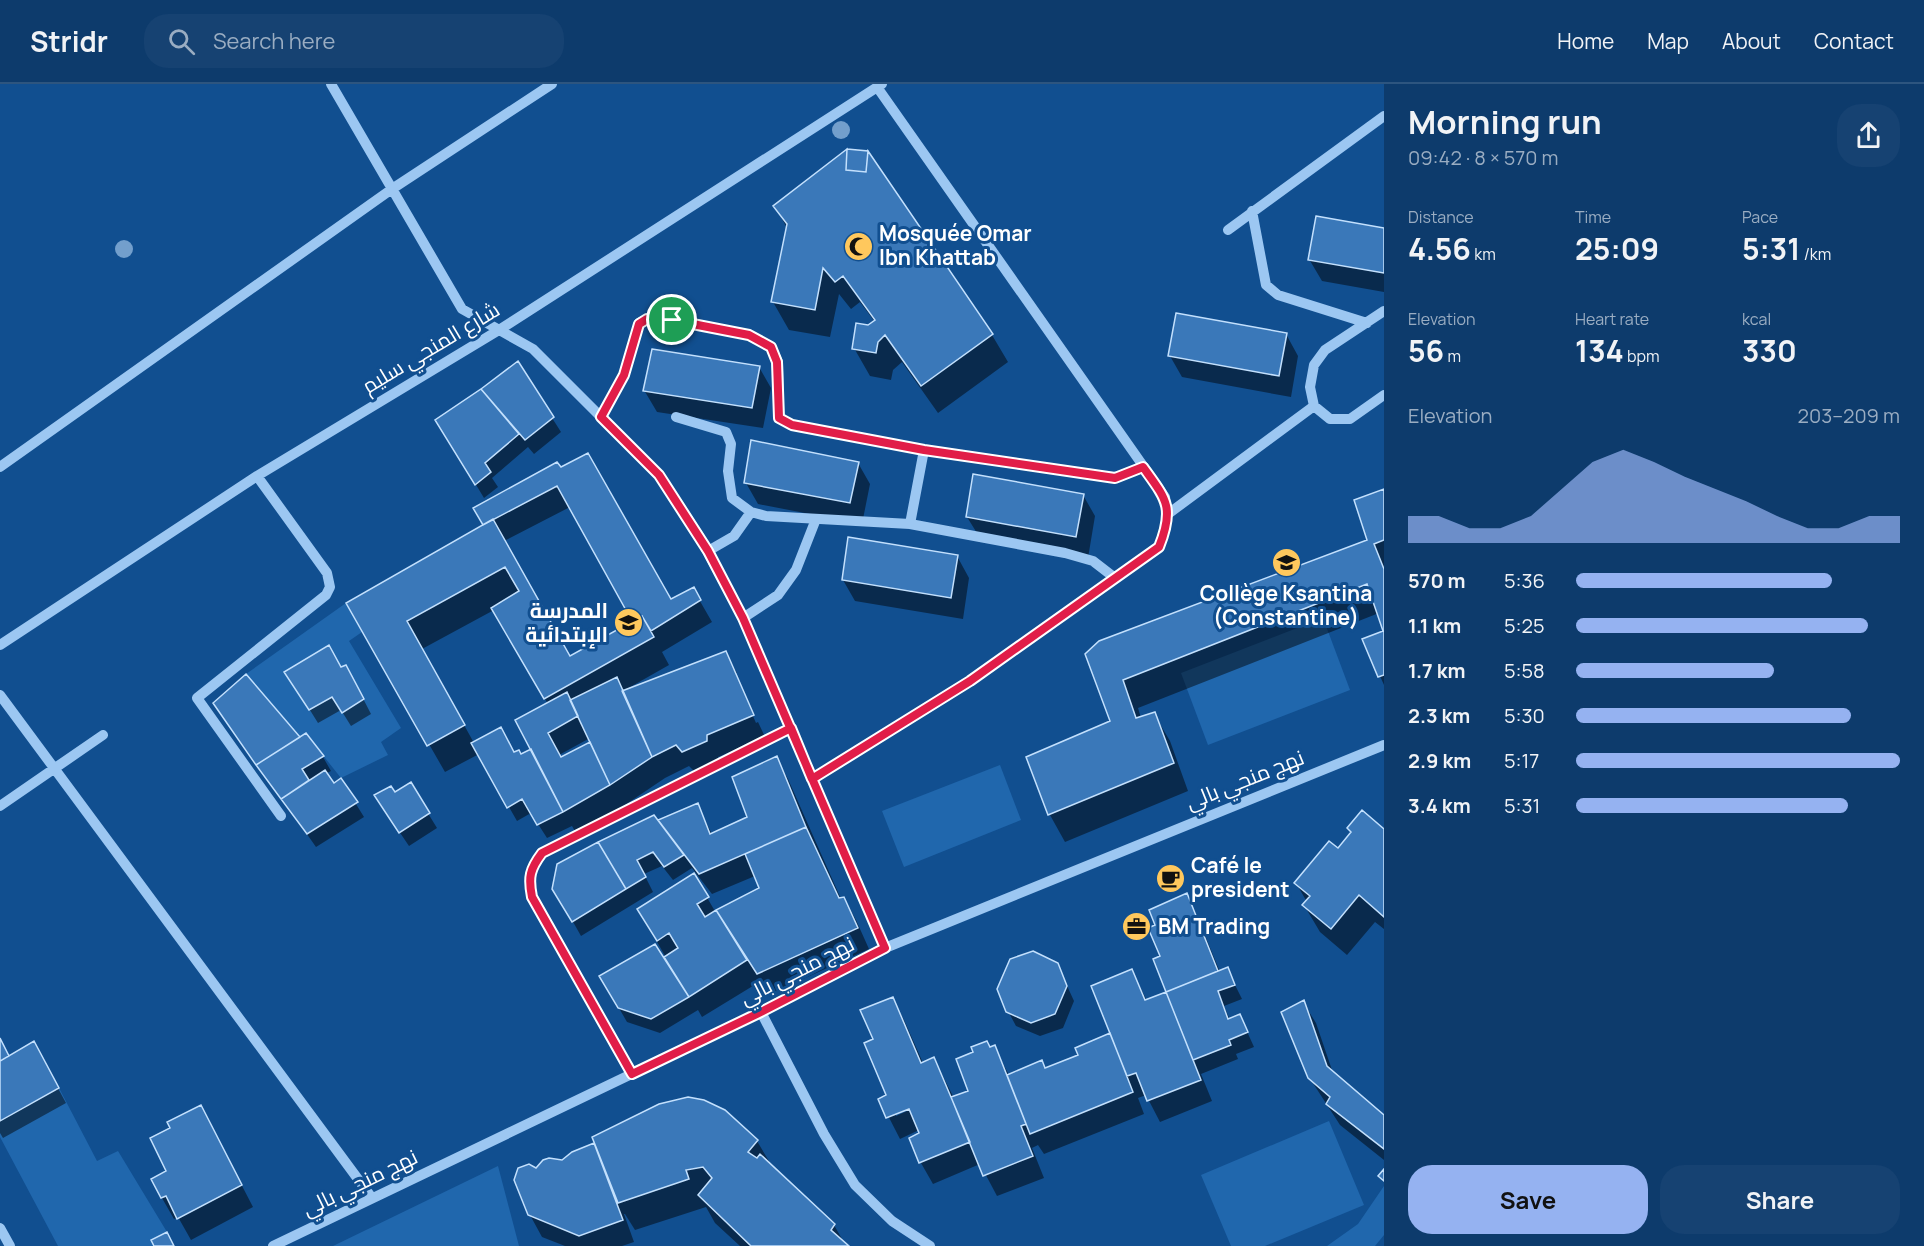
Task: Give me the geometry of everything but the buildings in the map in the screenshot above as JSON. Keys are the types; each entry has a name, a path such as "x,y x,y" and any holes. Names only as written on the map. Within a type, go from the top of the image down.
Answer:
{"street":[{"path":"331,84 462,309 533,349 659,475 708,551 743,618 885,948"},
{"path":"0,467 392,189 552,84"},
{"path":"812,779 970,681 1159,547 1166,530 1168,514 1164,497 879,86"},
{"name":"شارع المنجي سليم","path":"0,645 257,476 499,330 879,86"},
{"path":"1228,230 1384,116"},
{"path":"1252,211 1266,285 1278,295 1367,323"},
{"path":"1384,311 1325,350 1314,365 1310,387 1314,406 1330,419 1350,419 1384,395"},
{"path":"601,417 624,375 639,324 647,319 672,320 749,335 771,347 777,362 779,418 792,425 924,450 1115,478 1143,467"},
{"path":"1168,514 1314,406"},
{"path":"676,417 726,432 731,444 728,471 732,498 751,512 766,516 910,524 1065,553 1093,561 1114,578"},
{"path":"910,524 924,450"},
{"path":"257,476 327,573 330,587 326,595 197,698 281,816"},
{"path":"708,551 734,536 751,512"},
{"path":"743,618 778,595 796,570 816,519"},
{"path":"0,696 372,1198"},
{"path":"632,1074 532,897 529,882 532,866 542,853 791,728"},
{"path":"0,806 103,735"},
{"name":"نهج منجي بالي","path":"273,1246 761,1012 885,948 1384,745"},
{"path":"761,1012 824,1134 855,1185 892,1221 930,1246"},
{"path":"0,1228 10,1246"}],"shaded area":[{"path":"346,603 362,632 349,641 401,728 381,742 388,755 341,778 306,734 300,737 246,674"},
{"path":"1323,618 1350,690 1208,745 1181,673"},
{"path":"1000,765 1021,820 904,867 882,811"},
{"path":"59,1088 97,1161 118,1151 167,1232 151,1240 154,1246 58,1246 0,1137 0,1121"},
{"path":"1329,1121 1364,1205 1265,1246 1231,1246 1201,1175"},
{"path":"498,1166 519,1246 333,1246"},
{"path":"1384,1186 1384,1235 1375,1246 1327,1246 1358,1224"}],"place":[{"name":"Mosquée Omar Ibn Khattab","path":"858,246"},
{"name":"Collège Ksantina (Constantine)","path":"1286,563"},
{"name":"المدرسة الإبتدائية","path":"629,623"},
{"name":"Café le president","path":"1170,878"},
{"name":"BM Trading","path":"1137,927"}],"route":[{"path":"672,320 647,319 639,324 624,375 601,417 659,475 708,551 743,618 791,728 812,779 852,874 885,948 761,1012 632,1074 532,897 529,882 532,866 542,853 791,728 812,779 970,681 1159,547 1166,530 1168,514 1164,497 1143,467 1115,478 924,450 792,425 779,418 777,362 771,347 749,335 672,320"}]}
